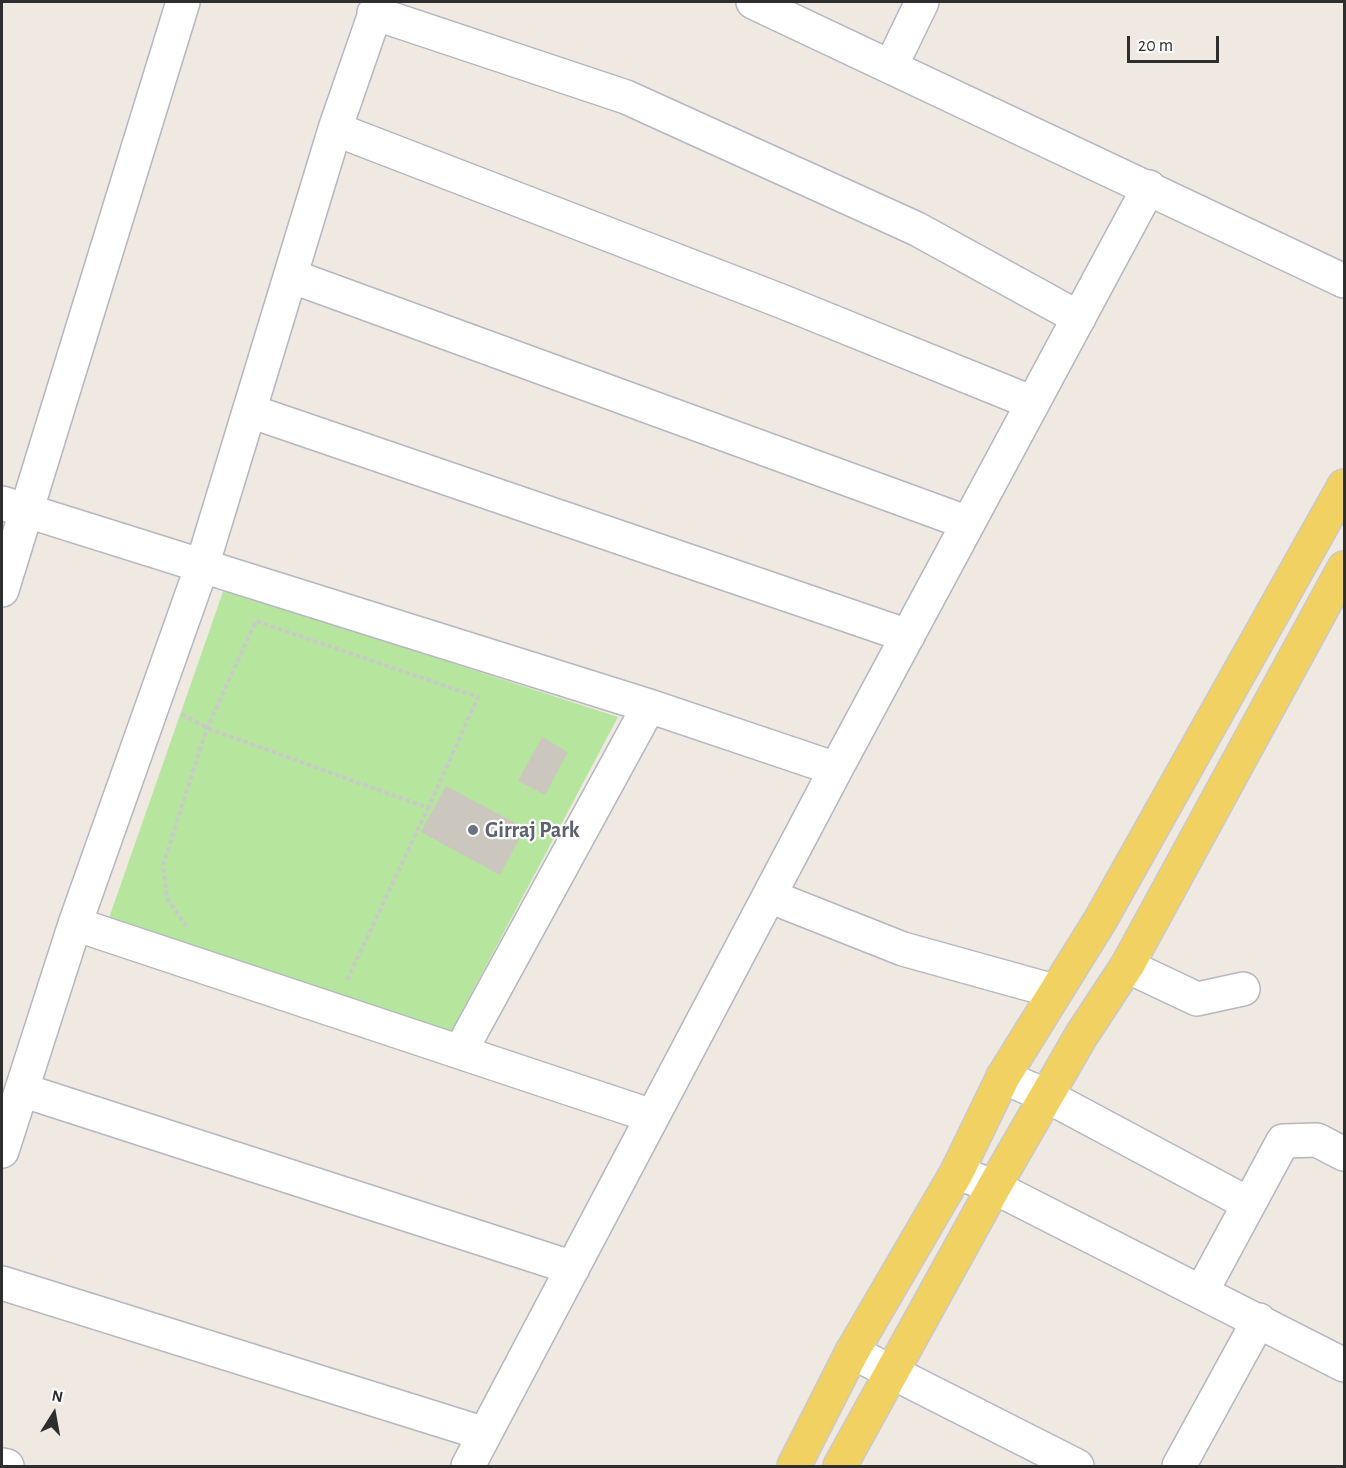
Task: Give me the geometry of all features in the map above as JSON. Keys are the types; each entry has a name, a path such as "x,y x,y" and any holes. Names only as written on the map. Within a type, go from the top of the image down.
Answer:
{"main road":[{"path":"794,1467 852,1352 957,1172 1003,1077 1054,991 1101,919 1344,486"},
{"path":"840,1467 993,1187 1081,1036 1127,966 1344,567"}],"street":[{"path":"2,590 14,508 183,2"},
{"path":"753,2 1344,281"},
{"path":"891,66 922,2"},
{"path":"2,1152 75,924 202,566 335,129 377,7 626,97 917,229 1079,318"},
{"path":"335,129 782,302 1033,403"},
{"path":"468,1467 836,769 1149,188"},
{"path":"291,276 968,523"},
{"path":"250,411 908,636"},
{"path":"14,508 649,706 836,769"},
{"path":"460,1052 649,706"},
{"path":"769,896 903,949 1054,991"},
{"path":"75,924 652,1116"},
{"path":"1127,966 1197,999 1243,989"},
{"path":"1003,1077 1047,1096 1249,1204"},
{"path":"22,1090 573,1268"},
{"path":"1202,1291 1283,1140 1317,1140 1344,1154"},
{"path":"957,1172 993,1187 1202,1291 1344,1365"},
{"path":"2,1283 485,1434"},
{"path":"1179,1467 1259,1320"},
{"path":"852,1352 1077,1467"},
{"path":"2,1465 7,1467"}],"path":[{"path":"196,931 186,927 167,898 163,865 207,728 256,621 478,697 344,986"},
{"path":"155,700 207,728 428,808"}],"green space":[{"path":"224,589 618,717 451,1032 108,921"}],"building":[{"path":"542,737 568,752 545,795 518,781"},
{"name":"Girraj Park","path":"446,786 525,828 500,875 421,832"}],"place":[{"name":"Girraj Park","path":"473,830"}]}
